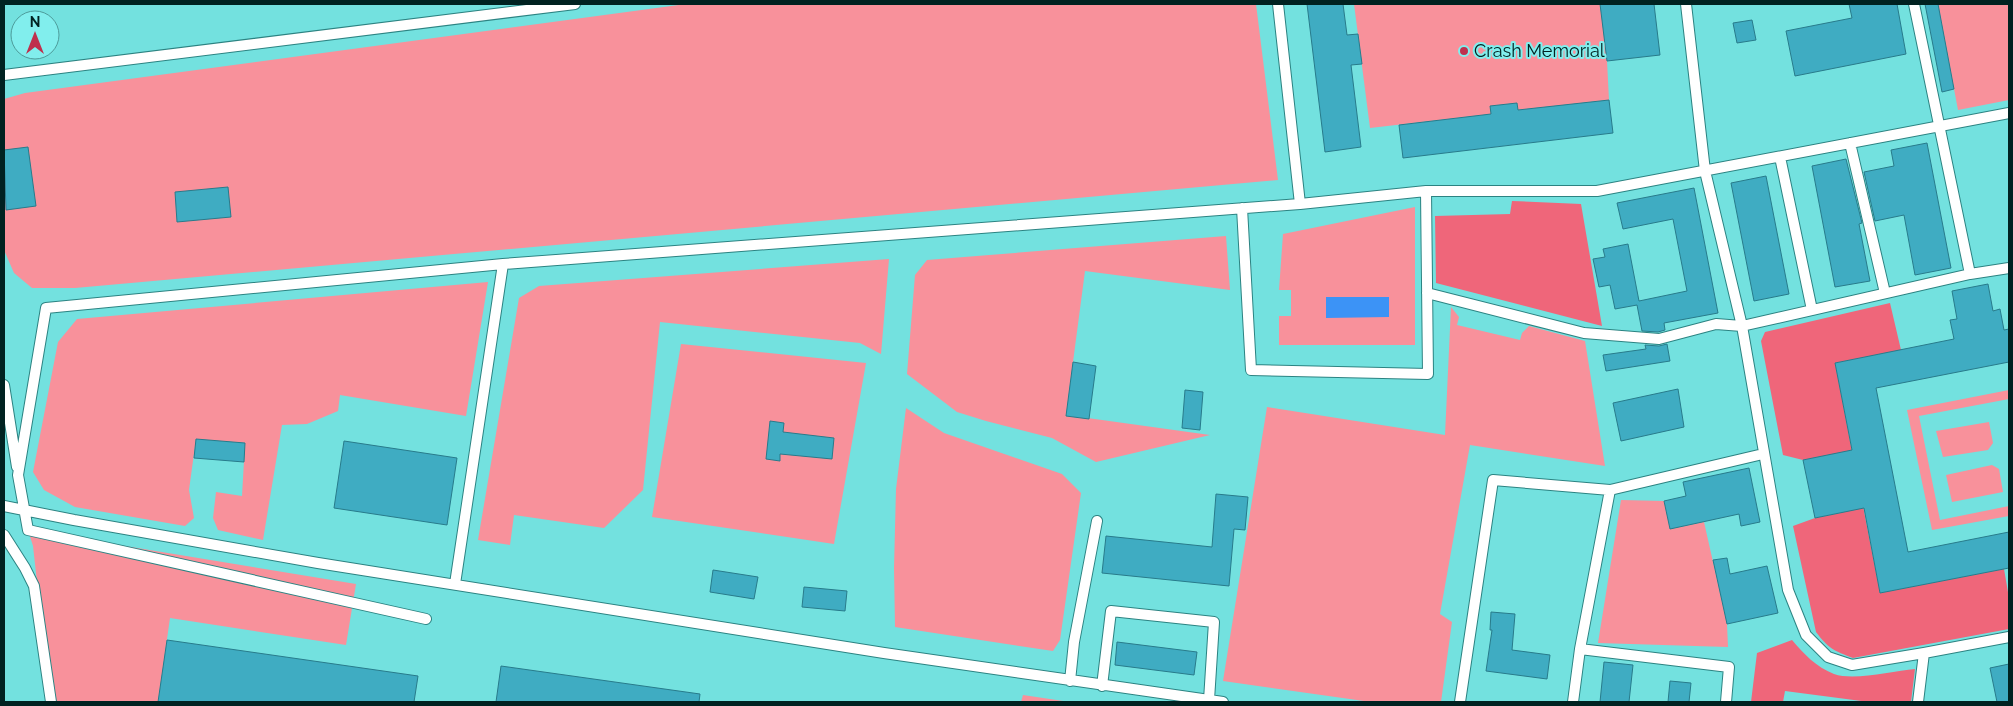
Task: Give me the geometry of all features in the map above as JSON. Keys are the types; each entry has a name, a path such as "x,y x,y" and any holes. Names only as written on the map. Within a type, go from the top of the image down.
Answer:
{"lane":[{"path":"4,75 575,4"},
{"path":"1278,4 1300,204"},
{"path":"1686,4 1705,171 1742,326 1788,590 1806,636 1828,657 1852,664 1924,654 2009,637"},
{"path":"1914,4 1970,274"},
{"path":"18,475 46,308 503,264 1300,204 1426,191 1597,191 2009,113"},
{"path":"1850,144 1885,293"},
{"path":"1780,157 1812,310"},
{"path":"1242,208 1251,370 1428,374 1426,191"},
{"path":"455,584 503,264"},
{"path":"1427,293 1584,332 1659,339 1716,324 1742,326 1970,274 2009,268"},
{"path":"4,385 28,530 426,619"},
{"path":"1460,702 1493,480 1610,490 1763,454"},
{"path":"1573,702 1580,649 1610,490"},
{"path":"4,506 308,561 1102,686 1223,702"},
{"path":"1070,681 1074,642 1097,521"},
{"path":"4,535 26,568 34,586 51,702"},
{"path":"1102,686 1111,610 1214,622 1209,700"},
{"path":"1580,649 1729,667 1726,702"},
{"path":"1918,702 1924,654"}],"shaded area":[{"path":"686,4 1256,4 1278,180 75,288 32,288 14,273 4,250 4,99 25,93"},
{"path":"1354,4 1600,4 1607,61 1609,100 1518,110 1517,103 1491,106 1491,114 1370,128"},
{"path":"1938,4 2009,4 2009,100 1958,110"},
{"path":"1512,201 1581,204 1602,326 1436,283 1435,216 1510,214"},
{"path":"1415,207 1415,345 1279,345 1279,316 1291,316 1291,290 1279,290 1283,234"},
{"path":"1226,236 1230,290 1085,271 1066,415 1210,435 1096,462 1052,438 957,412 907,374 915,275 927,260"},
{"path":"889,259 881,354 860,343 660,322 643,490 604,528 514,515 510,545 478,540 519,298 539,286"},
{"path":"488,282 466,416 340,395 338,411 307,424 282,425 263,540 218,530 213,518 216,492 242,496 245,443 196,439 189,490 194,518 185,526 75,507 44,490 33,472 58,342 77,319"},
{"path":"1890,303 1901,350 1835,363 1854,462 1829,455 1803,460 1783,455 1761,341 1765,332"},
{"path":"1451,307 1459,317 1457,325 1520,340 1522,333 1529,326 1585,341 1605,466 1470,445 1440,614 1452,622 1441,702 1371,702 1223,681 1267,407 1445,435"},
{"path":"681,344 866,363 834,544 652,517"},
{"path":"2009,390 2009,399 1919,416 1940,520 2009,506 2009,516 1932,530 1907,410"},
{"path":"906,408 944,433 1062,474 1081,493 1060,640 1053,651 895,627 896,489"},
{"path":"1989,422 1993,443 1988,450 1943,457 1936,431"},
{"path":"1992,465 1999,469 2003,492 1952,502 1946,475"},
{"path":"1861,496 1880,593 2004,569 2009,598 2009,629 1853,658 1836,651 1824,642 1816,632 1793,526 1815,518 1840,513"},
{"path":"1621,500 1664,501 1670,529 1704,522 1727,624 1728,647 1598,643"},
{"path":"28,530 356,584 346,645 170,618 158,702 56,702 40,609 33,546"},
{"path":"1792,640 1816,664 1834,674 1842,676 1863,676 1915,669 1911,702 1869,702 1785,691 1783,702 1751,702 1757,653"},
{"path":"1023,695 1070,702 1021,702"}],"water":[{"path":"1326,297 1389,297 1389,317 1326,318"}],"building":[{"path":"1307,4 1343,4 1347,35 1358,34 1362,64 1351,65 1361,147 1325,152"},
{"path":"1600,4 1654,4 1660,55 1607,61"},
{"path":"1849,4 1897,4 1906,54 1795,76 1786,31 1852,18"},
{"path":"1925,4 1938,4 1954,89 1942,92"},
{"path":"1752,20 1756,40 1737,43 1733,23"},
{"path":"1609,100 1613,133 1403,158 1399,125 1491,114 1490,106 1517,103 1518,110"},
{"path":"1927,143 1951,268 1915,275 1904,215 1875,221 1864,172 1894,166 1891,150"},
{"path":"28,147 36,206 6,210 4,150"},
{"path":"1846,159 1862,223 1859,224 1870,281 1835,287 1812,166"},
{"path":"1766,176 1789,294 1754,301 1731,183"},
{"path":"228,187 231,217 177,222 175,192"},
{"path":"1694,188 1718,313 1664,323 1665,330 1658,332 1642,331 1637,305 1615,309 1610,285 1599,287 1593,259 1605,257 1603,249 1628,244 1639,301 1687,291 1673,219 1623,229 1617,203"},
{"path":"1988,284 1993,311 2000,309 2004,330 2009,329 2009,362 1876,388 1908,552 2009,532 2009,568 1880,593 1864,508 1815,518 1803,460 1852,450 1835,363 1954,339 1950,320 1957,319 1952,291"},
{"path":"1667,344 1670,361 1606,371 1603,355 1646,349 1645,345 1659,346"},
{"path":"1073,362 1096,366 1089,419 1066,416"},
{"path":"1678,389 1684,427 1621,441 1613,403"},
{"path":"1185,390 1203,392 1200,430 1182,428"},
{"path":"770,421 784,423 783,432 834,438 832,459 780,454 780,461 766,459"},
{"path":"196,439 245,443 244,462 194,458"},
{"path":"344,441 457,458 447,525 334,508"},
{"path":"1749,468 1760,522 1741,526 1739,514 1670,529 1664,501 1686,496 1683,482"},
{"path":"1216,494 1248,497 1245,530 1234,529 1229,586 1102,573 1106,536 1212,547"},
{"path":"1727,558 1730,574 1767,566 1778,613 1727,624 1713,560"},
{"path":"713,570 758,577 754,599 710,592"},
{"path":"804,587 847,591 845,611 802,607"},
{"path":"1491,612 1515,614 1512,650 1550,655 1547,679 1486,671 1492,630 1490,630"},
{"path":"167,640 418,676 414,702 158,702"},
{"path":"1117,642 1197,652 1194,675 1115,665"},
{"path":"1604,662 1633,665 1629,702 1600,702"},
{"path":"2009,664 2009,702 1997,702 1990,668"},
{"path":"501,666 700,694 699,702 496,702"},
{"path":"1670,681 1691,683 1689,702 1668,702"}],"place":[{"name":"Crash Memorial","path":"1464,51"}]}
